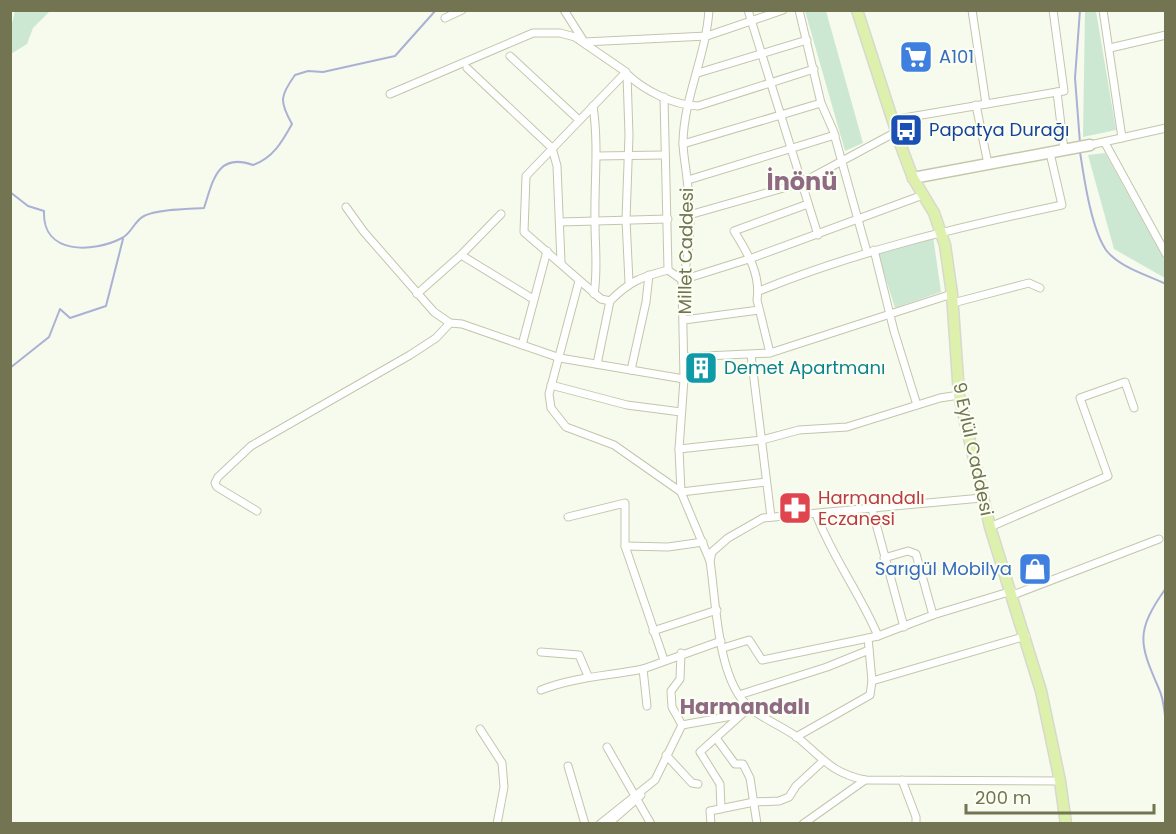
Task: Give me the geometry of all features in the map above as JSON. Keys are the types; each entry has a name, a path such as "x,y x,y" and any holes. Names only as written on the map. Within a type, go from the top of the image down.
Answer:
{"main road":[{"name":"9 Eylül Caddesi","path":"857,10 913,178 934,213 940,231 953,299 959,394 990,527 1026,636 1060,781 1066,824"}],"street":[{"path":"445,18 462,10"},
{"path":"564,10 584,42"},
{"name":"Millet Caddesi","path":"709,10 708,36 688,106 683,144 689,215 687,265 682,280 684,379 679,449 681,492 689,516 710,561 722,645 730,678 747,705"},
{"path":"748,10 779,116 818,235"},
{"path":"584,42 708,36 783,10"},
{"path":"799,10 821,103 835,135 857,219 891,314 917,405"},
{"path":"972,10 986,104"},
{"path":"892,120 1064,92 1053,10"},
{"path":"1103,10 1122,138"},
{"path":"390,94 533,33 560,33 584,42 626,74 664,98 688,106 709,104 814,69"},
{"path":"1110,48 1166,35"},
{"path":"698,73 807,40"},
{"path":"510,56 579,120"},
{"path":"467,68 552,148 557,166 561,262"},
{"path":"609,301 594,294 561,262 524,232 526,176 626,74"},
{"path":"626,74 629,135 626,220 629,282"},
{"path":"1057,92 1069,150"},
{"path":"664,98 663,155 668,219 668,270"},
{"path":"683,144 821,103"},
{"path":"976,105 988,164"},
{"path":"594,106 597,156 594,222 597,275 594,294"},
{"path":"913,178 1105,143 1166,128"},
{"path":"689,215 801,183 896,132"},
{"path":"687,180 835,135"},
{"path":"1105,143 1166,254"},
{"path":"759,291 870,251 940,231 1062,205 1050,153"},
{"path":"597,156 663,155"},
{"path":"668,270 682,280 818,235 923,195"},
{"path":"770,353 759,310 759,291 752,258 734,231 807,204"},
{"path":"346,207 417,294 434,312 450,323 560,358 684,379"},
{"path":"417,294 461,255 501,214"},
{"path":"560,222 668,219"},
{"path":"522,345 547,251"},
{"path":"461,255 533,299"},
{"path":"597,364 609,301 629,282 668,270"},
{"path":"631,370 646,302 649,275"},
{"path":"579,281 567,318 560,358 551,385 551,408 566,427 614,445 681,492 765,482"},
{"path":"684,357 770,353 891,314 953,299 1029,283 1040,288"},
{"path":"684,320 759,310"},
{"path":"256,511 217,487 215,483 218,477 251,446 410,355 436,338 450,323"},
{"path":"751,355 771,517"},
{"path":"990,527 1108,476 1080,398 1125,382 1134,408"},
{"path":"551,385 566,386 627,405 681,412"},
{"path":"679,449 762,440 799,430 847,427 959,394"},
{"path":"710,561 712,552 728,538 763,518 982,498"},
{"path":"568,517 625,503 625,546 664,660"},
{"path":"872,509 904,627"},
{"path":"816,514 827,545 862,600 878,636"},
{"path":"541,690 588,676 611,676 643,669 681,653 749,640 762,660 878,636 933,615 1012,593 1158,539"},
{"path":"625,546 668,547 703,542"},
{"path":"884,558 908,551 916,554 933,615"},
{"path":"653,631 717,610"},
{"path":"872,681 1026,636"},
{"path":"796,737 870,695 872,681 868,638"},
{"path":"739,694 827,667 869,650"},
{"path":"541,652 579,655 588,676"},
{"path":"681,653 680,679 671,691 672,707 682,725"},
{"path":"643,669 647,706"},
{"path":"747,705 796,737 844,776 865,780 1060,781"},
{"path":"682,725 732,716 747,705"},
{"path":"721,809 720,784 700,752 747,705"},
{"path":"608,824 655,780 682,725"},
{"path":"480,729 502,763 504,787 496,824"},
{"path":"716,738 735,764 743,764 750,778 757,824"},
{"path":"607,747 651,824"},
{"path":"666,755 692,783 698,784"},
{"path":"711,824 710,812 754,802 779,801 789,797 796,786 823,761"},
{"path":"568,766 585,824"},
{"path":"803,824 865,780"},
{"path":"902,780 916,817 916,824"},
{"path":"600,824 637,796"}],"green space":[{"path":"15,11 50,11 33,28 27,44 11,54 11,28"},
{"path":"805,11 826,11 863,143 845,151"},
{"path":"1085,11 1096,11 1116,130 1083,137"},
{"path":"1105,153 1165,261 1165,278 1114,249 1088,155"},
{"path":"933,236 941,292 895,308 878,254"}],"waterway":[{"path":"10,192 28,206 44,211 46,225 51,236 71,247 97,246 122,238 141,218 150,214 204,208 214,179 224,166 231,162 253,165 266,158 281,143 292,124 285,110 283,99 286,88 295,75 308,71 323,72 395,56 436,10"},
{"path":"1080,10 1075,78 1080,143"},
{"path":"1080,152 1092,216 1106,250 1126,266 1166,284"},
{"path":"10,368 49,337 60,309 70,318 106,306 123,239"},
{"path":"1166,588 1149,616 1143,638 1147,660 1162,697 1166,722"}],"place":[{"name":"A101","path":"916,57"},
{"name":"Papatya Durağı","path":"906,130"},
{"name":"Demet Apartmanı","path":"701,368"},
{"name":"Harmandalı Eczanesi","path":"795,508"},
{"name":"Sarıgül Mobilya","path":"1035,569"}],"district":[{"name":"İnönü","path":"802,182"},
{"name":"Harmandalı","path":"745,707"}]}
